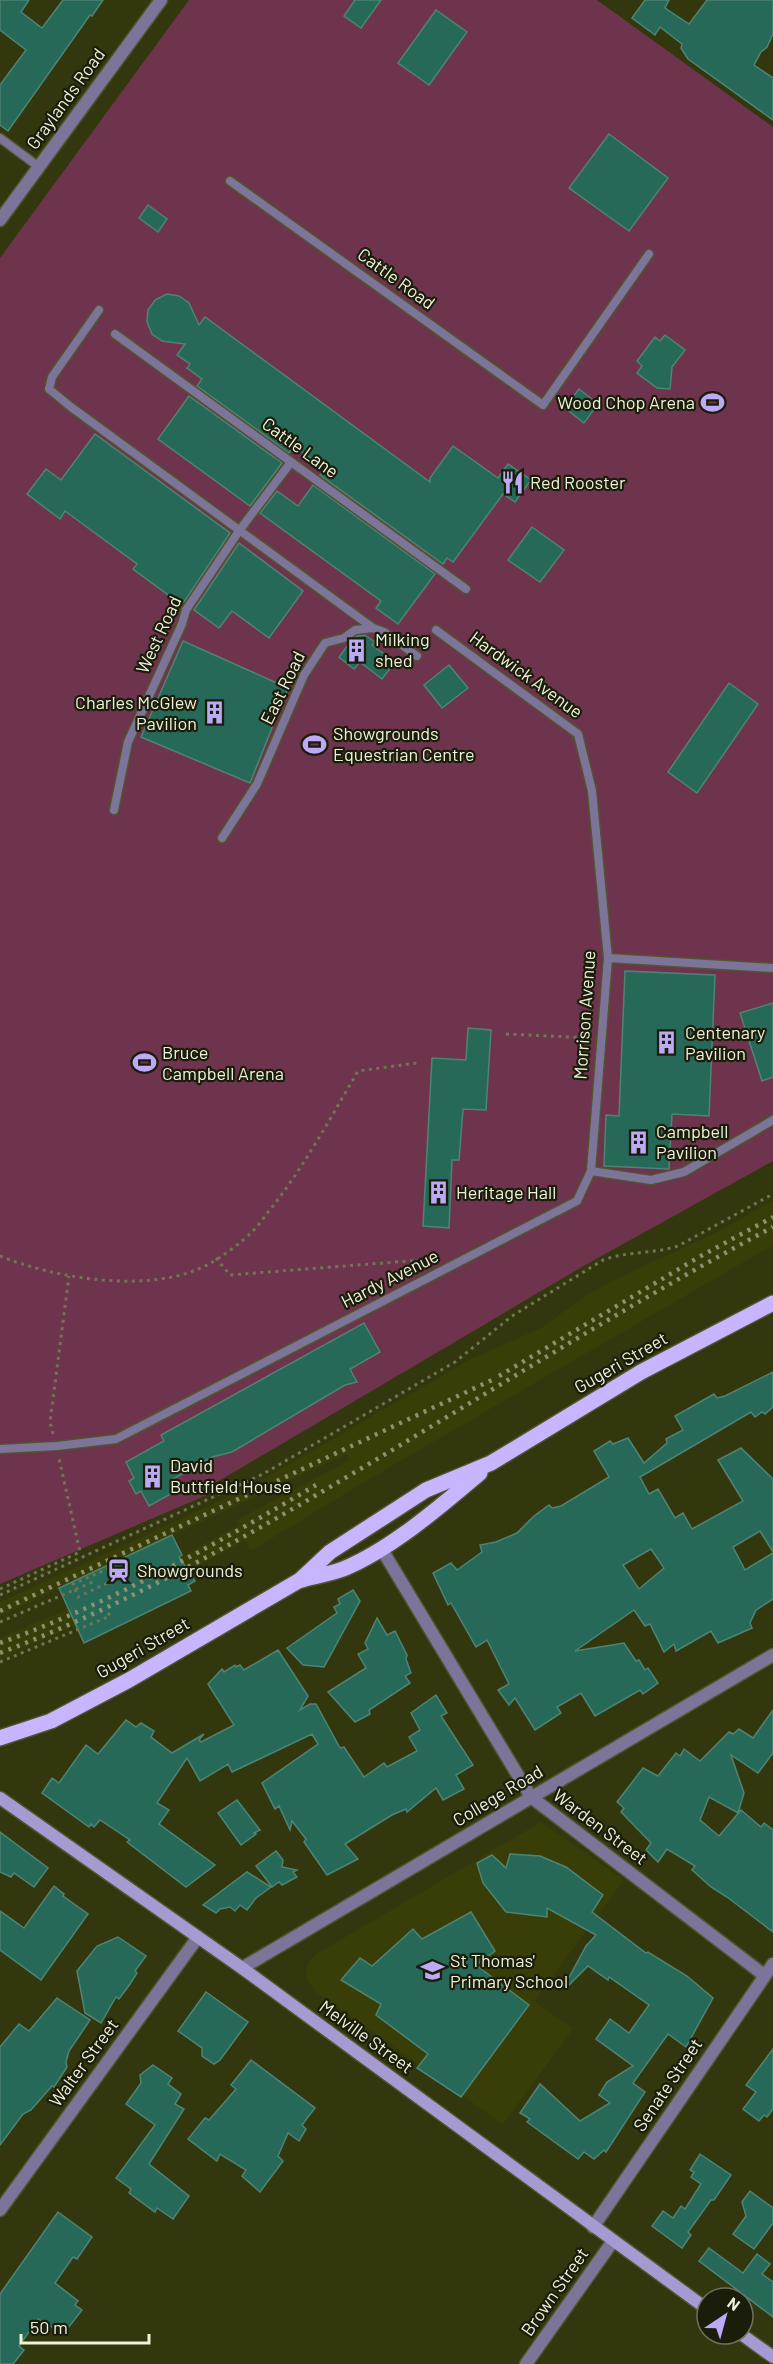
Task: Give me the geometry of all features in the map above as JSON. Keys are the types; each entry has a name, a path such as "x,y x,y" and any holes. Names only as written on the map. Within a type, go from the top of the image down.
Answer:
{"main road":[{"name":"Gugeri Street","path":"0,1738 51,1721 129,1680 300,1580 330,1552 426,1491 491,1463 641,1372 773,1303"},
{"name":"Gugeri Street","path":"300,1580 343,1569 381,1548 439,1508 491,1463"}],"street":[{"name":"Graylands Road","path":"0,220 161,0"},
{"name":"Warden Street","path":"381,1548 531,1797 764,1975"},
{"name":"College Road","path":"242,1968 773,1655"},
{"name":"Melville Street","path":"0,1798 242,1968 695,2300"},
{"name":"Walter Street","path":"0,2210 198,1937"},
{"name":"Senate Street","path":"593,2227 773,1964"},
{"name":"Brown Street","path":"526,2364 613,2241"},
{"path":"755,2344 773,2357"}],"lane":[{"path":"0,138 39,167"},
{"name":"Cattle Road","path":"230,181 543,405 649,254"},
{"path":"99,310 52,377 49,389 239,531 373,628 384,632 417,656"},
{"name":"Cattle Lane","path":"115,334 466,589"},
{"name":"West Road","path":"114,810 128,742 182,624 186,610 239,531 291,462"},
{"name":"East Road","path":"222,838 257,784 304,675 326,643 344,638 355,630 373,628"},
{"name":"Hardwick Avenue","path":"436,630 578,734 592,791"},
{"name":"Morrison Avenue","path":"591,1171 608,958 592,791"},
{"path":"608,958 773,968"},
{"path":"591,1171 651,1180 684,1172 773,1120"},
{"name":"Hardy Avenue","path":"0,1449 57,1446 116,1439 577,1201 591,1171"}],"path":[{"path":"507,1034 577,1038"},
{"path":"0,1256 44,1272 119,1282 153,1280 189,1272 209,1264 253,1231 288,1186 358,1071 417,1063"},
{"path":"0,1595 263,1474 455,1362 519,1312 603,1260 678,1246 773,1194"},
{"path":"216,1258 230,1275 421,1260"},
{"path":"0,1589 80,1552 50,1422 69,1276"},
{"path":"115,1563 123,1579 78,1597 75,1590 73,1584 115,1563"},
{"path":"0,1622 95,1581"},
{"path":"0,1662 110,1616 108,1612"}],"shaded area":[{"path":"189,0 597,0 773,127 773,1161 587,1264 212,1485 216,1491 0,1584 0,258"},
{"path":"773,1201 773,1245 364,1482 251,1551 244,1541 152,1591 0,1659 0,1638 109,1592 184,1555 239,1525 237,1520 350,1460 346,1454 0,1616 0,1602 252,1486 469,1360 541,1328 586,1296 614,1280 717,1232"},
{"name":"St Thomas' Primary School","path":"541,1822 624,1880 534,2001 573,2029 503,2124 316,1992 306,1978 307,1965 315,1955"}],"building":[{"path":"0,0 29,0 21,12 42,28 63,0 103,0 8,131 0,125 0,85 26,50 0,30"},
{"path":"355,0 381,0 361,28 344,16"},
{"path":"645,0 669,0 665,8 689,24 707,0 773,0 773,34 754,65 773,78 773,120 688,59 681,48 682,44 660,27 655,35 632,18"},
{"path":"436,10 467,32 429,85 398,63"},
{"path":"609,134 668,178 629,231 569,188"},
{"path":"148,205 167,219 158,232 139,218"},
{"path":"167,294 179,296 189,303 199,325 205,317 430,482 430,478 453,446 498,478 508,464 531,480 515,502 503,494 453,562 447,558 443,564 320,475 325,469 294,446 289,453 197,386 202,379 187,368 190,364 177,355 185,344 162,341 152,334 147,322 148,310 155,300"},
{"path":"665,335 685,350 672,367 670,389 657,388 637,373 642,366 637,361 655,337 660,341"},
{"path":"579,389 598,404 584,423 565,408"},
{"path":"189,396 282,463 250,506 158,439"},
{"path":"95,434 230,533 184,602 181,600 179,603 133,569 137,564 65,511 60,519 27,494 46,469 61,480"},
{"path":"313,485 435,574 398,624 376,608 381,601 260,513 277,491 298,506"},
{"path":"532,527 564,550 540,582 508,560"},
{"path":"239,543 303,591 269,638 232,611 219,628 194,610"},
{"path":"365,635 375,642 372,645 395,662 382,679 360,662 354,669 339,657 351,641 357,636"},
{"name":"Charles McGlew Pavilion","path":"183,641 288,688 250,783 141,737"},
{"path":"449,665 468,688 442,708 424,685"},
{"path":"729,683 758,704 697,793 668,772"},
{"name":"Centenary Pavilion","path":"625,971 715,975 709,1116 672,1114 669,1169 604,1166 606,1115 619,1116"},
{"path":"773,1003 773,1077 762,1081 740,1013"},
{"path":"468,1028 491,1030 486,1110 463,1109 459,1160 452,1160 449,1228 423,1226 432,1058 466,1060"},
{"path":"364,1323 380,1352 350,1369 357,1382 345,1385 232,1452 212,1457 173,1479 178,1490 149,1506 141,1491 136,1494 129,1481 134,1478 126,1462 164,1441 161,1435"},
{"path":"773,1372 773,1407 765,1414 762,1412 755,1417 751,1412 640,1477 649,1494 658,1489 675,1518 683,1513 692,1529 743,1501 718,1460 741,1448 773,1479 773,1552 760,1531 733,1547 745,1570 773,1553 773,1599 756,1610 750,1623 752,1628 718,1643 711,1631 676,1651 674,1644 664,1652 650,1624 645,1626 634,1610 575,1651 624,1643 636,1661 639,1660 645,1670 648,1668 658,1683 643,1694 640,1690 595,1716 581,1693 557,1707 561,1713 535,1730 515,1698 509,1705 498,1690 509,1684 487,1640 476,1647 451,1603 448,1605 433,1573 451,1563 457,1570 482,1552 480,1545 496,1542 517,1533 549,1505 552,1508 561,1506 609,1477 594,1451 610,1441 613,1444 628,1438 644,1463 667,1443 666,1439 683,1430 675,1416 714,1394 717,1398","holes":["651,1549 664,1568 639,1589 623,1565"]},
{"path":"172,1535 182,1555 179,1557 195,1581 188,1585 191,1591 84,1643 59,1588"},
{"path":"353,1590 360,1601 324,1667 303,1665 287,1648 337,1613 334,1607 340,1604 338,1599"},
{"path":"377,1618 387,1635 395,1631 407,1655 406,1659 411,1673 405,1676 410,1683 369,1710 370,1714 355,1722 328,1692 366,1668 358,1654 368,1649 365,1643"},
{"path":"278,1650 308,1696 300,1710 310,1704 316,1704 340,1748 344,1747 364,1777 384,1763 387,1767 417,1751 409,1737 420,1730 411,1713 436,1695 447,1713 441,1716 473,1765 456,1775 464,1789 443,1800 436,1788 407,1812 406,1809 392,1815 345,1844 358,1859 327,1875 304,1842 306,1839 292,1821 290,1830 279,1806 275,1809 262,1783 318,1744 312,1734 232,1772 228,1764 200,1781 187,1758 157,1803 169,1810 159,1824 215,1865 186,1887 127,1842 130,1840 100,1820 94,1827 91,1824 89,1827 42,1793 52,1778 59,1783 86,1745 98,1754 126,1720 136,1727 141,1723 154,1731 151,1737 172,1753 204,1734 199,1740 201,1742 234,1725 208,1684 222,1669 224,1672 235,1665 236,1667 240,1665 244,1670"},
{"path":"773,1710 773,1753 758,1773 731,1755 744,1793 738,1813 709,1797 700,1820 719,1836 741,1810 761,1827 764,1823 773,1830 773,1932 711,1887 692,1870 695,1866 667,1849 658,1862 646,1850 651,1843 621,1812 624,1808 617,1802 643,1768 658,1776 676,1753 680,1756 684,1749 700,1761 729,1732 733,1734 739,1729 753,1738"},
{"path":"237,1800 260,1830 241,1845 218,1813"},
{"path":"0,1832 48,1868 34,1887 14,1873 11,1877 0,1872"},
{"path":"276,1851 283,1860 282,1867 297,1870 293,1872 297,1877 282,1885 279,1882 272,1887 256,1866"},
{"path":"510,1854 540,1856 566,1867 603,1895 592,1912 646,1953 648,1952 687,1976 713,1998 686,2047 668,2034 633,2083 645,2092 606,2152 604,2150 594,2159 584,2152 578,2159 527,2122 530,2119 520,2113 540,2084 580,2121 610,2103 599,2095 607,2082 633,2066 596,2039 610,2019 629,2033 649,2005 609,1977 608,1980 588,1966 569,1985 566,1983 586,1946 596,1935 547,1908 547,1917 506,1912 483,1883 477,1863 492,1855 506,1868"},
{"path":"247,1872 271,1887 256,1898 247,1910 240,1905 235,1911 230,1907 220,1909 216,1913 203,1905"},
{"path":"54,1886 64,1894 63,1896 88,1914 41,1980 0,1950 0,1911 24,1928"},
{"path":"471,1912 495,1951 476,1965 529,2005 461,2097 417,2068 428,2054 376,2015 381,2004 341,1980 360,1958 372,1966 413,1929 422,1939"},
{"path":"118,1937 146,1956 135,1971 137,1973 130,1984 119,1999 116,1997 101,2023 85,2013 77,1971 97,1946"},
{"path":"206,1992 248,2022 220,2060 214,2064 202,2056 202,2048 178,2031"},
{"path":"57,1998 90,2020 69,2051 67,2067 54,2087 52,2086 31,2110 23,2114 0,2145 0,2047 19,2024 29,2031"},
{"path":"773,2049 773,2109 767,2117 764,2115 759,2121 743,2109 756,2092 746,2085"},
{"path":"251,2060 315,2108 302,2125 306,2129 299,2141 288,2133 278,2156 283,2161 260,2192 242,2176 246,2170 220,2154 217,2161 188,2139 205,2118 209,2120 236,2089 231,2085"},
{"path":"153,2065 172,2078 168,2084 181,2094 175,2104 184,2109 149,2164 189,2196 173,2219 157,2208 155,2212 129,2193 131,2189 116,2178 155,2125 126,2104 141,2083 140,2075"},
{"path":"700,2154 731,2175 688,2232 691,2235 682,2248 652,2226 663,2211 673,2218 681,2206 685,2209 701,2184 691,2177 694,2172 690,2170"},
{"path":"750,2191 773,2208 773,2223 754,2249 733,2234 746,2216 742,2202"},
{"path":"58,2212 92,2237 77,2259 73,2257 55,2283 78,2301 75,2305 82,2310 65,2332 58,2326 57,2330 38,2319 19,2346 24,2350 13,2364 0,2364 0,2294"},
{"path":"709,2248 743,2273 757,2254 770,2264 762,2274 773,2282 773,2317 755,2303 755,2286 732,2286 699,2261"}],"railway":[{"path":"499,1376 699,1257 773,1217"},
{"path":"0,1653 87,1617 213,1554 335,1484 662,1288 773,1227"},
{"path":"0,1611 492,1380"},
{"path":"0,1643 122,1591 240,1529 316,1485"}],"place":[{"name":"Wood Chop Arena","path":"713,403"},
{"name":"Red Rooster","path":"512,483"},
{"name":"Milking shed","path":"357,650"},
{"name":"Charles McGlew Pavilion","path":"215,713"},
{"name":"Showgrounds Equestrian Centre","path":"315,744"},
{"name":"Centenary Pavilion","path":"667,1043"},
{"name":"Bruce Campbell Arena","path":"144,1063"},
{"name":"Campbell Pavilion","path":"638,1142"},
{"name":"Heritage Hall","path":"438,1193"},
{"name":"David Buttfield House","path":"152,1476"},
{"name":"Showgrounds","path":"119,1571"},
{"name":"St Thomas' Primary School","path":"432,1971"}]}
